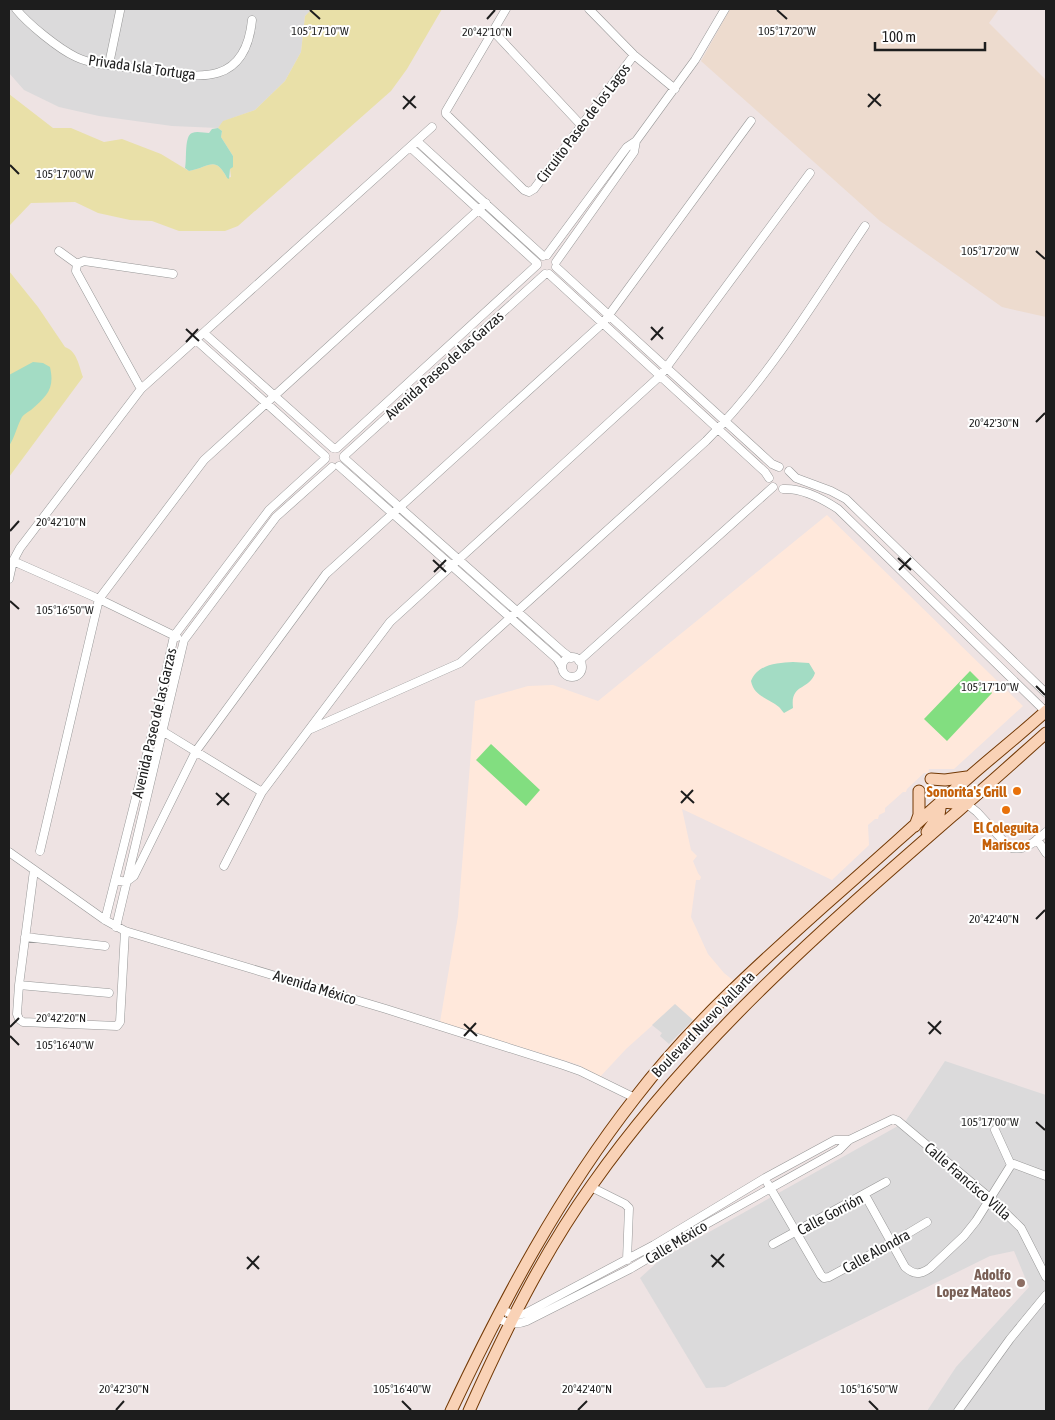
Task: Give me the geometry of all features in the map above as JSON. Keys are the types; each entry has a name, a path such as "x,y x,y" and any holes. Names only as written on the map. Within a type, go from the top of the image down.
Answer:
{"main road":[{"name":"Boulevard Nuevo Vallarta","path":"451,1411 498,1314 564,1199 634,1098 673,1052 736,987 782,944 953,791 1046,712"},
{"name":"Boulevard Nuevo Vallarta","path":"469,1411 513,1320 547,1256 591,1187 646,1113 720,1030 787,963 963,803 1046,733"},
{"path":"931,779 944,780 969,777"},
{"path":"915,826 919,815 919,791"},
{"path":"953,791 955,798 963,803"},
{"path":"912,851 939,815 941,802 963,803"}],"street":[{"name":"Privada Isla Tortuga","path":"16,9 60,48 76,57 189,76 214,74 230,66 243,53 251,35 252,20"},
{"name":"Circuito Paseo de los Lagos","path":"506,9 446,110 446,114 524,190 529,192 534,189 634,55"},
{"name":"Circuito Paseo de los Lagos","path":"589,9 634,55 675,89"},
{"path":"537,264 627,147 636,142 695,60 725,9"},
{"path":"109,64 120,11"},
{"path":"493,32 581,125"},
{"path":"116,880 126,882 134,876 196,751 326,574 603,323 751,121"},
{"path":"9,579 13,561 20,548 141,389 432,127"},
{"path":"417,141 545,255 551,256 556,264 609,316 772,464 784,468 796,478 832,490 846,499 1046,693"},
{"path":"547,274 554,272 556,264 634,152 636,142"},
{"path":"410,147 537,264 538,270 547,274 603,323 765,472 773,487 778,489 791,488 818,498 838,509 1046,712"},
{"path":"224,866 262,792 390,622 660,376 810,173"},
{"path":"40,851 99,599 204,460 486,203"},
{"path":"308,730 460,663 517,612 725,421 764,376 865,226"},
{"path":"59,251 77,264"},
{"path":"77,264 84,261 173,274"},
{"path":"77,264 76,271 141,389"},
{"name":"Avenida Paseo de las Garzas","path":"335,448 537,264"},
{"name":"Avenida Paseo de las Garzas","path":"344,457 547,274"},
{"path":"204,333 274,396 335,448 343,452 344,457 517,612 563,652 571,658 580,661"},
{"path":"196,340 325,458 326,463 336,466 393,513 557,659 566,675 575,677 581,670 580,661"},
{"path":"325,458 327,451 335,448"},
{"path":"336,466 344,457"},
{"name":"Avenida Paseo de las Garzas","path":"105,920 154,726 174,636 269,510 325,458"},
{"name":"Avenida Paseo de las Garzas","path":"116,927 184,640 276,517 336,466"},
{"path":"769,478 770,472 779,467"},
{"path":"783,489 790,481 791,476 788,471"},
{"path":"580,661 773,487"},
{"path":"838,509 846,499"},
{"path":"13,561 99,599 184,640"},
{"path":"916,585 925,576"},
{"path":"998,664 1006,654"},
{"path":"562,667 566,659 571,658"},
{"path":"1022,688 1031,678"},
{"path":"154,726 262,792"},
{"path":"963,803 977,812 1009,847 1015,850 1022,849 1046,832"},
{"path":"1037,840 1046,853"},
{"name":"Avenida México","path":"9,852 105,920 125,931 386,1009 563,1065 580,1071 634,1098"},
{"path":"133,854 144,856"},
{"path":"34,870 19,984 17,1014 23,1022 117,1026 120,1022 125,931"},
{"path":"25,937 105,946"},
{"path":"19,984 109,993"},
{"name":"Calle México","path":"513,1320 527,1321 630,1269 770,1187 840,1150 849,1140 893,1120"},
{"name":"Calle Francisco Villa","path":"893,1120 898,1121 990,1198 1021,1228 1046,1277"},
{"path":"995,1130 1011,1165"},
{"name":"Calle México","path":"513,1320 627,1260 766,1178 835,1140 849,1140"},
{"path":"1011,1165 1014,1164 1046,1176"},
{"path":"865,1195 905,1267 917,1274 930,1268 964,1236 976,1221 1011,1165"},
{"path":"766,1178 796,1232"},
{"name":"Calle Gorrión","path":"773,1244 886,1182"},
{"path":"591,1187 625,1204 629,1208 627,1260"},
{"name":"Calle Alondra","path":"796,1232 821,1275 824,1278 829,1278 927,1222"},
{"path":"958,1411 1010,1339 1046,1295"},
{"path":"498,1314 513,1320"}],"shaded area":[{"path":"9,9 309,9 311,11 305,16 301,52 285,81 255,110 224,121 218,128 172,126 99,116 59,107 24,90 9,73"},
{"path":"309,9 442,9 407,69 391,91 238,226 225,231 179,231 152,221 130,220 98,213 75,202 31,203 10,225 9,237 9,94 53,128 71,128 104,142 122,139 161,154 189,171 211,164 219,167 227,178 231,177 230,169 233,156 221,137 222,131 218,128 223,121 255,110 285,81 301,52 305,16 310,11"},
{"path":"730,9 999,9 989,23 1046,80 1046,317 1002,307 880,221 701,61"},
{"path":"218,128 222,131 221,137 233,156 233,167 230,169 229,179 219,167 211,164 189,171 185,168 189,135 196,132 209,133 212,129"},
{"path":"9,271 38,307 65,347 75,355 83,377 9,477"},
{"path":"33,362 43,363 50,367 50,387 45,396 22,417 9,446 9,375"},
{"path":"827,515 1023,706 954,769 929,769 928,773 924,773 906,792 903,792 885,808 885,812 879,815 878,819 875,819 868,825 869,845 832,880 682,809 691,850 697,856 693,861 701,877 700,880 696,880 691,917 708,954 724,973 734,981 694,1022 675,1005 626,1049 599,1078 579,1065 440,1022 458,916 475,701 528,686 553,685 598,701"},
{"path":"809,663 815,673 809,683 794,695 793,708 784,713 779,707 755,691 751,681 754,675 763,668 775,664"},
{"path":"675,1004 693,1020 669,1044 660,1036 662,1033 652,1025"},
{"path":"945,1061 1046,1095 1046,1411 927,1411 956,1367 1029,1287 1014,1251 990,1256 725,1387 706,1388 640,1278 661,1259 905,1122"}],"green space":[{"path":"970,671 992,693 947,741 924,719"},
{"path":"491,744 540,790 526,806 476,760"}],"place":[{"name":"Sonorita's Grill","path":"1017,791"},
{"name":"El Coleguita Mariscos","path":"1006,810"},
{"name":"Adolfo Lopez Mateos","path":"1021,1283"}]}
